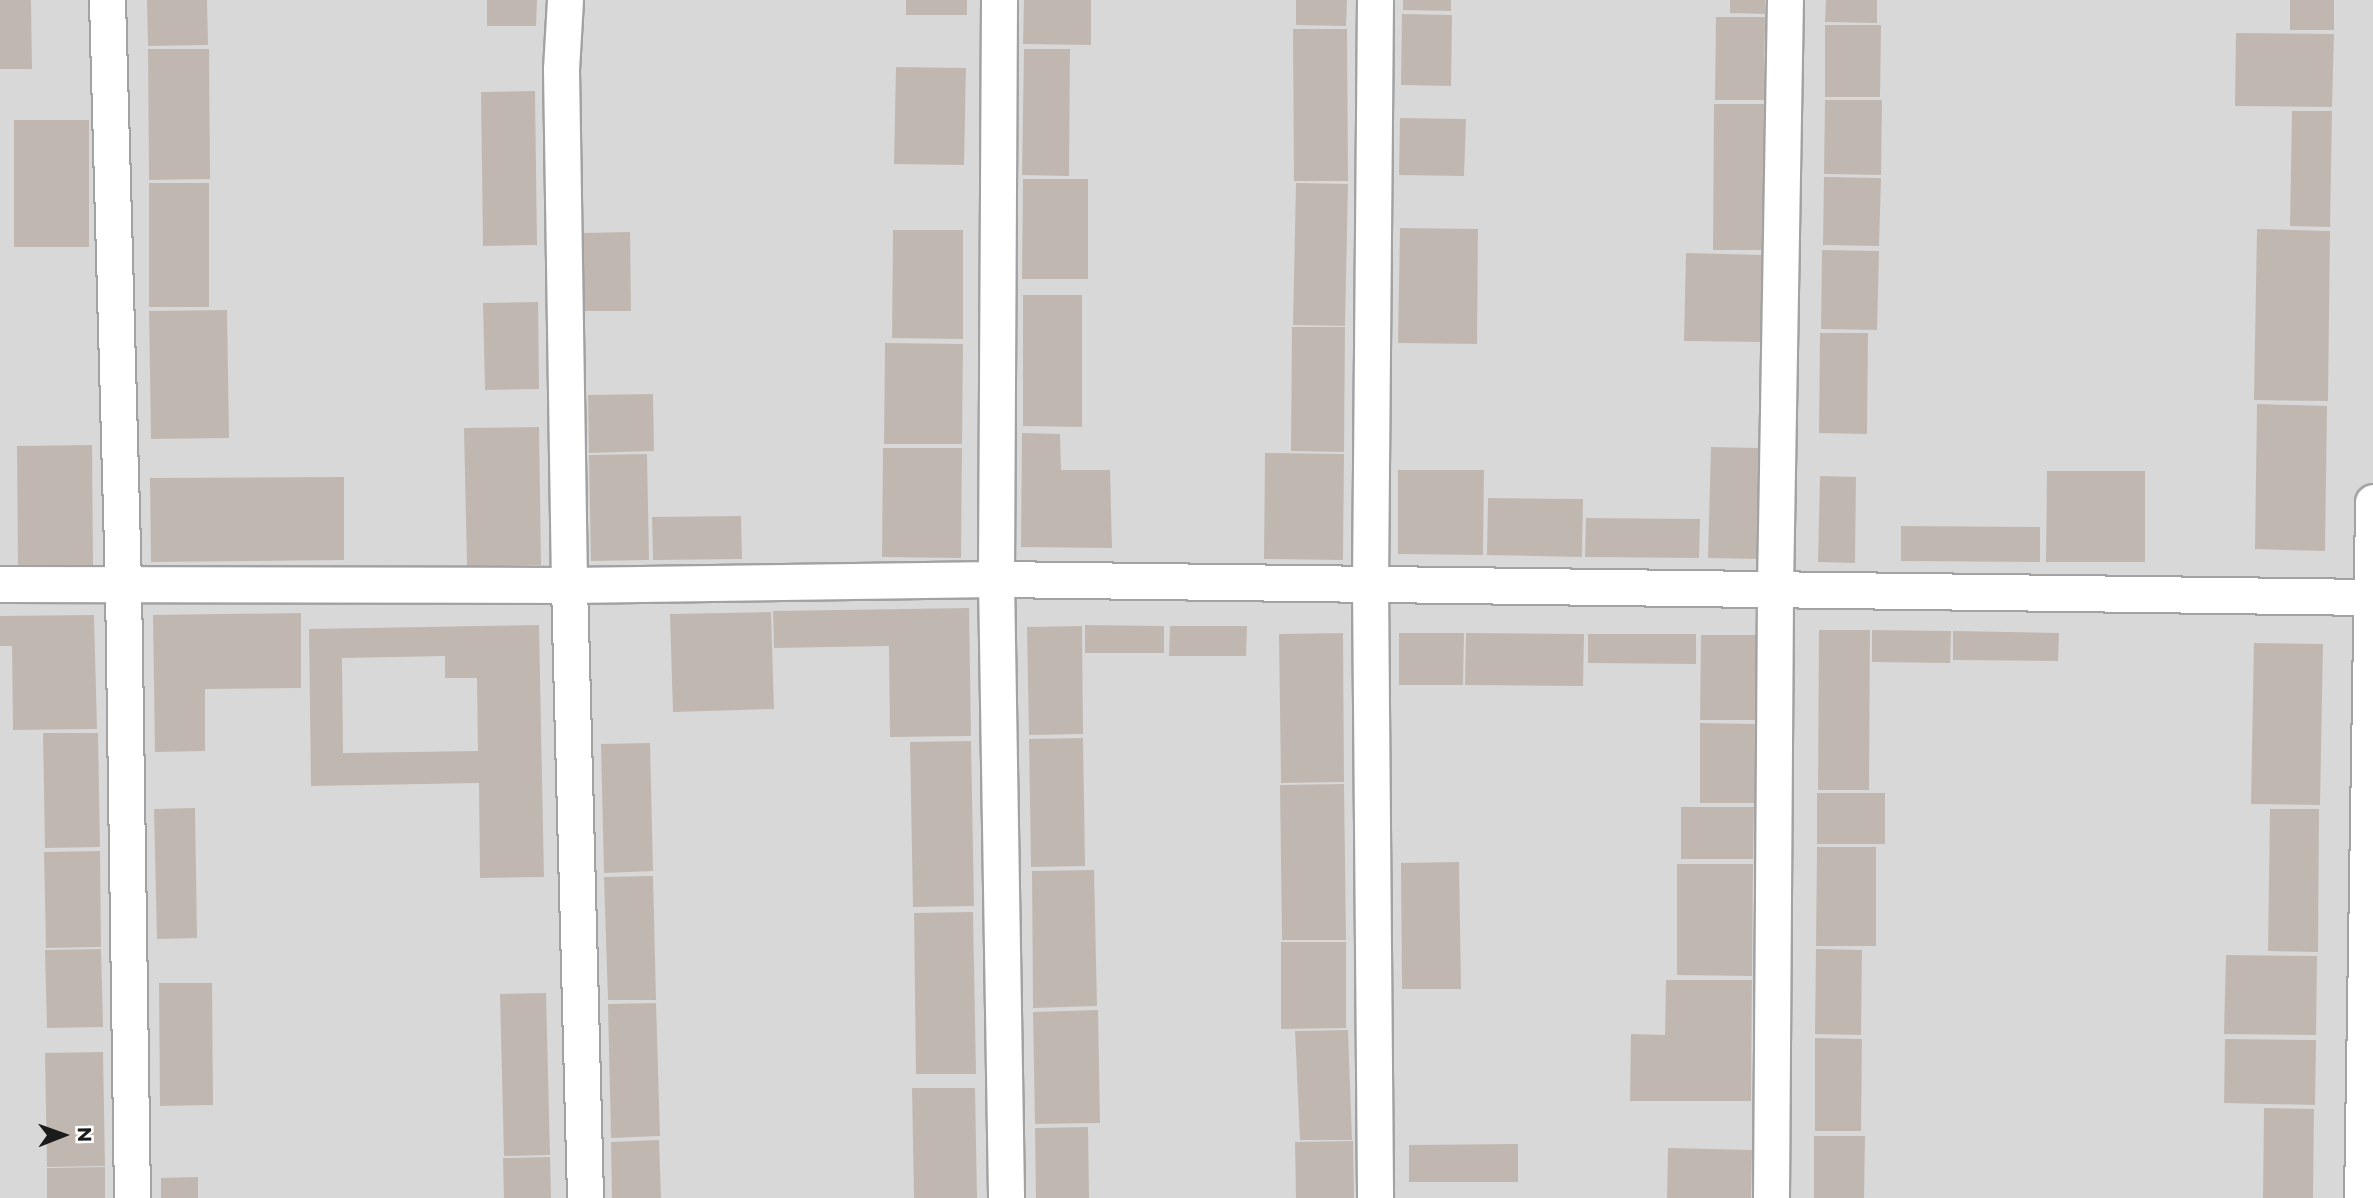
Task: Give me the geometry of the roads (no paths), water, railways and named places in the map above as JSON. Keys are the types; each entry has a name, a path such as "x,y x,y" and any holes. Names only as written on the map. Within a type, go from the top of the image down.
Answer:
{"street":[{"path":"107,0 123,584 132,1198"},
{"path":"565,0 561,69 569,585 585,1198"},
{"path":"999,0 996,579 1006,1198"},
{"path":"1375,0 1370,582 1375,1198"},
{"path":"1771,1198 1775,588 1785,0"},
{"path":"2362,1198 2373,502"},
{"path":"0,584 569,585 996,579 2372,597"}]}
